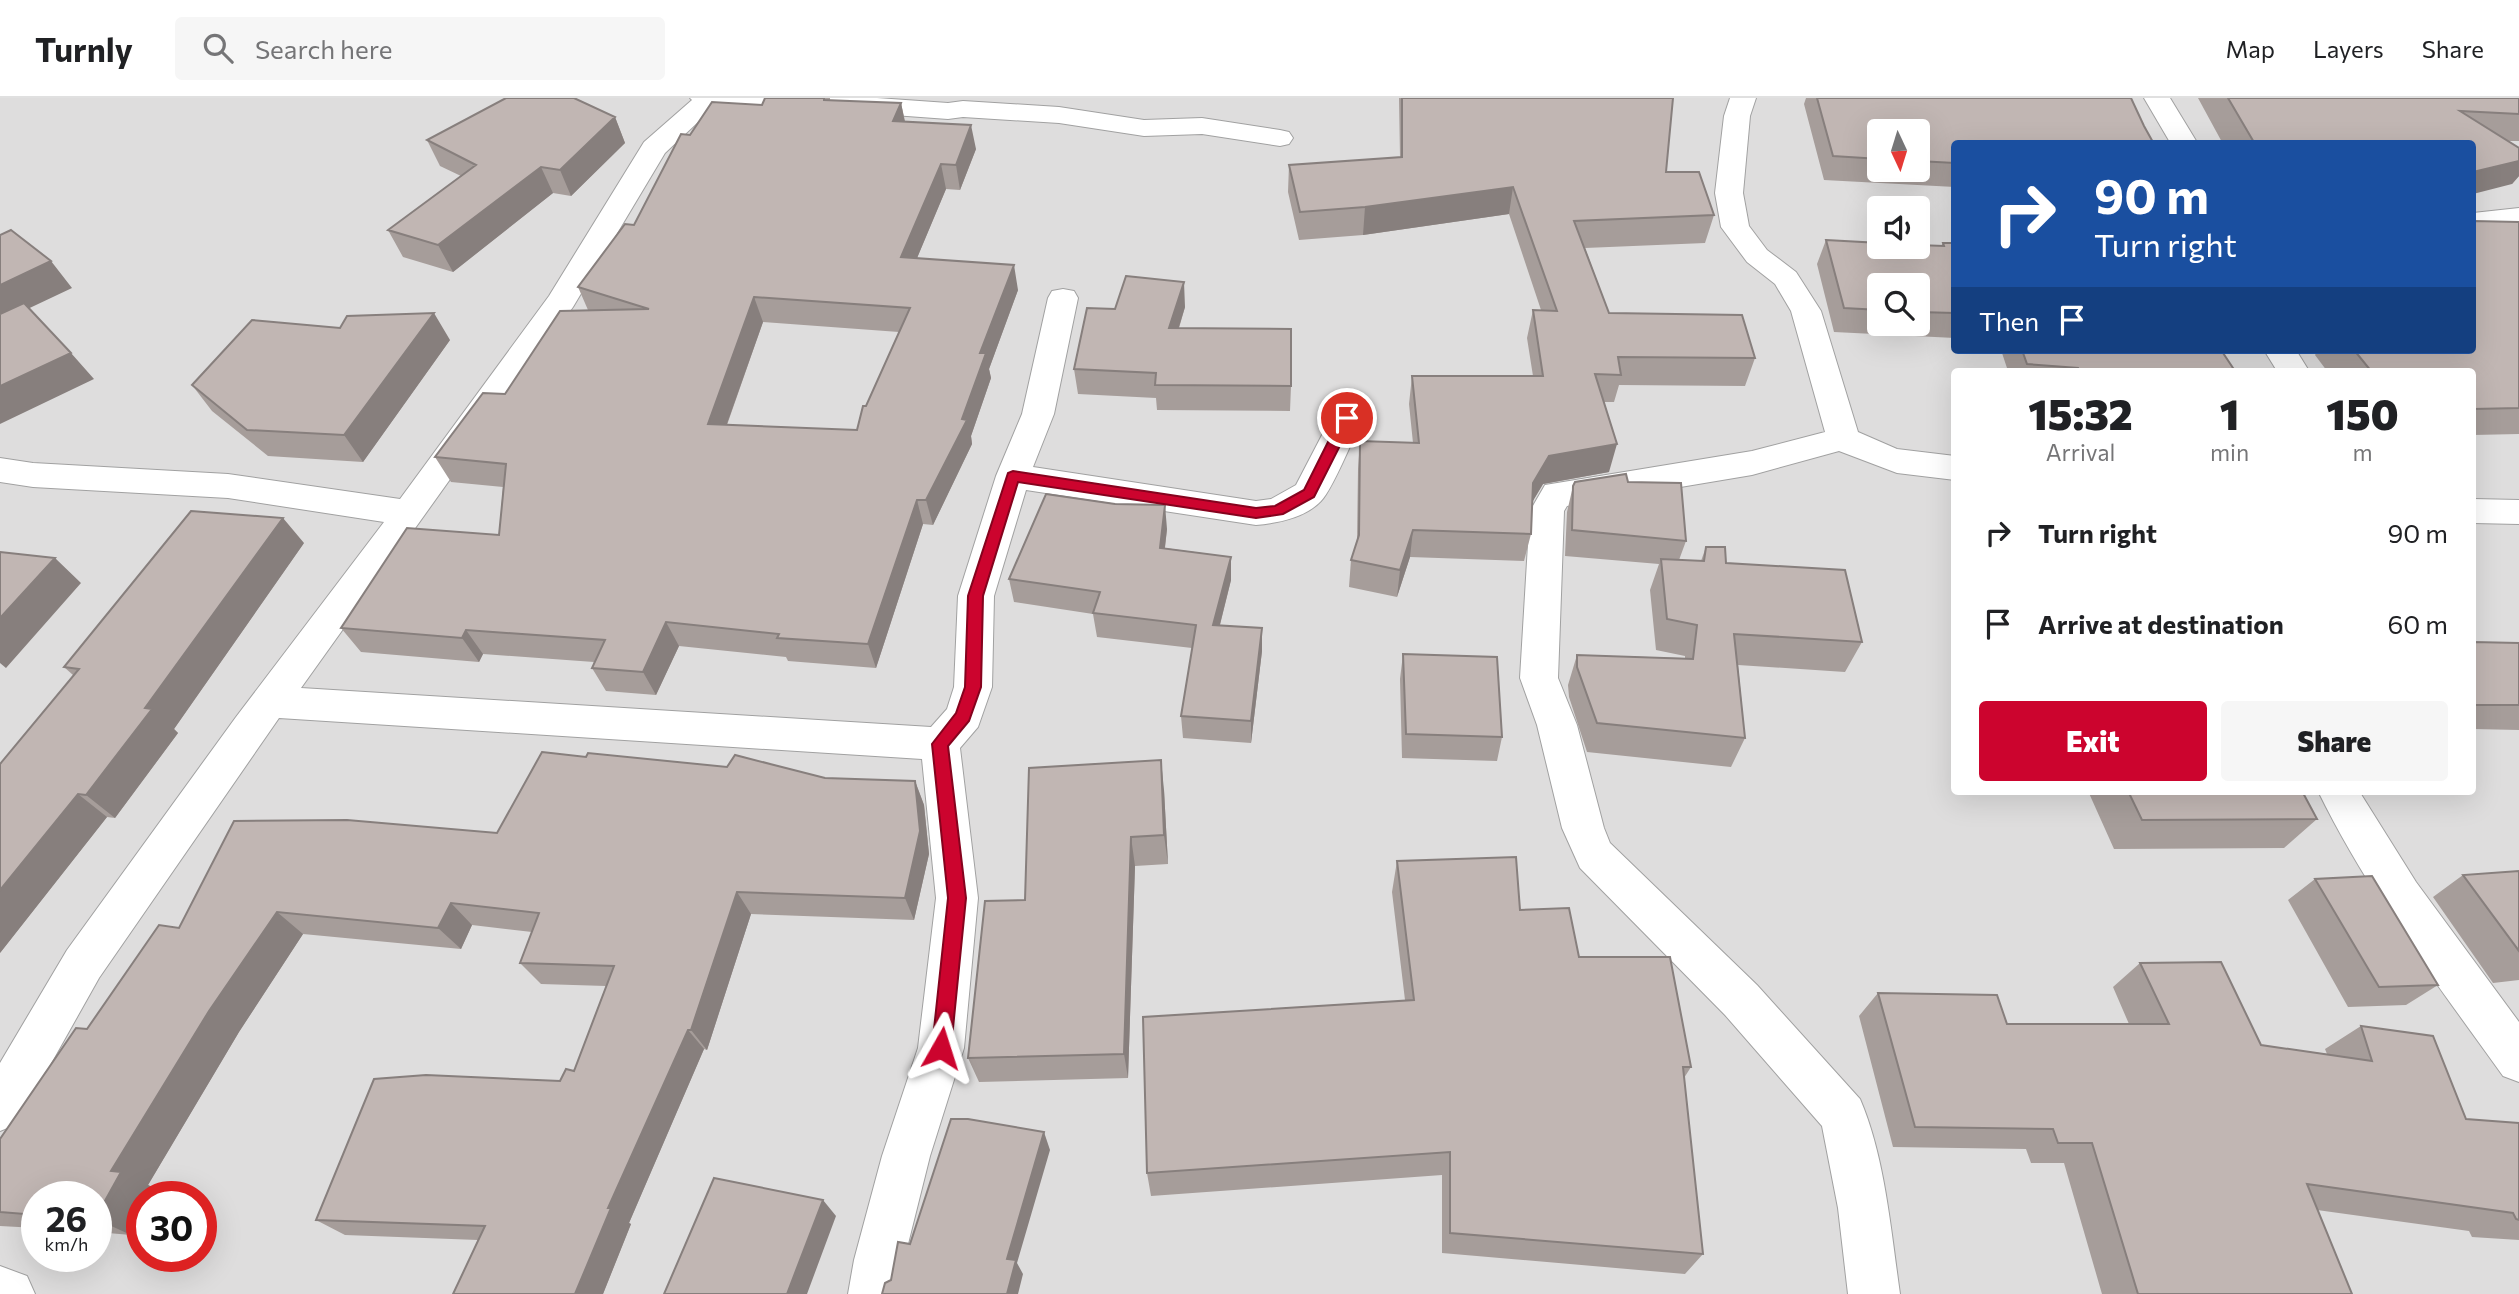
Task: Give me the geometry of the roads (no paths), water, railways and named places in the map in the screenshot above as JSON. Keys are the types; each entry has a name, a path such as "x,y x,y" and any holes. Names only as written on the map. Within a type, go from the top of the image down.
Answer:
{"street":[{"path":"703,98 750,103 810,101 948,111 962,109 1059,115 1144,128 1202,126 1280,138"},
{"path":"962,109 987,98"},
{"path":"1743,98 1737,116 1729,193 1735,227 1757,256 1786,278 1806,311 1843,439"},
{"path":"2157,98 2183,140"},
{"path":"0,1108 83,964 269,702 562,300 654,148 708,99"},
{"path":"2476,221 2519,217"},
{"path":"874,1294 879,1260 906,1156 941,1048 957,898 940,744 964,716 973,687 976,596 1013,476 1038,414 1063,298"},
{"path":"1013,476 1256,513 1278,511 1309,494 1347,418"},
{"path":"1874,1294 1863,1209 1843,1115 1741,1000 1595,855 1583,828 1557,725 1539,678 1547,511 1557,494 1582,493 1752,463 1843,439 1872,455 1906,465 1951,468"},
{"path":"0,470 33,475 228,486 409,513"},
{"path":"2476,510 2519,512"},
{"path":"269,702 469,712 648,727 940,744"},
{"path":"2341,795 2356,824 2421,925 2519,1060"},
{"path":"0,1292 9,1294"}]}
